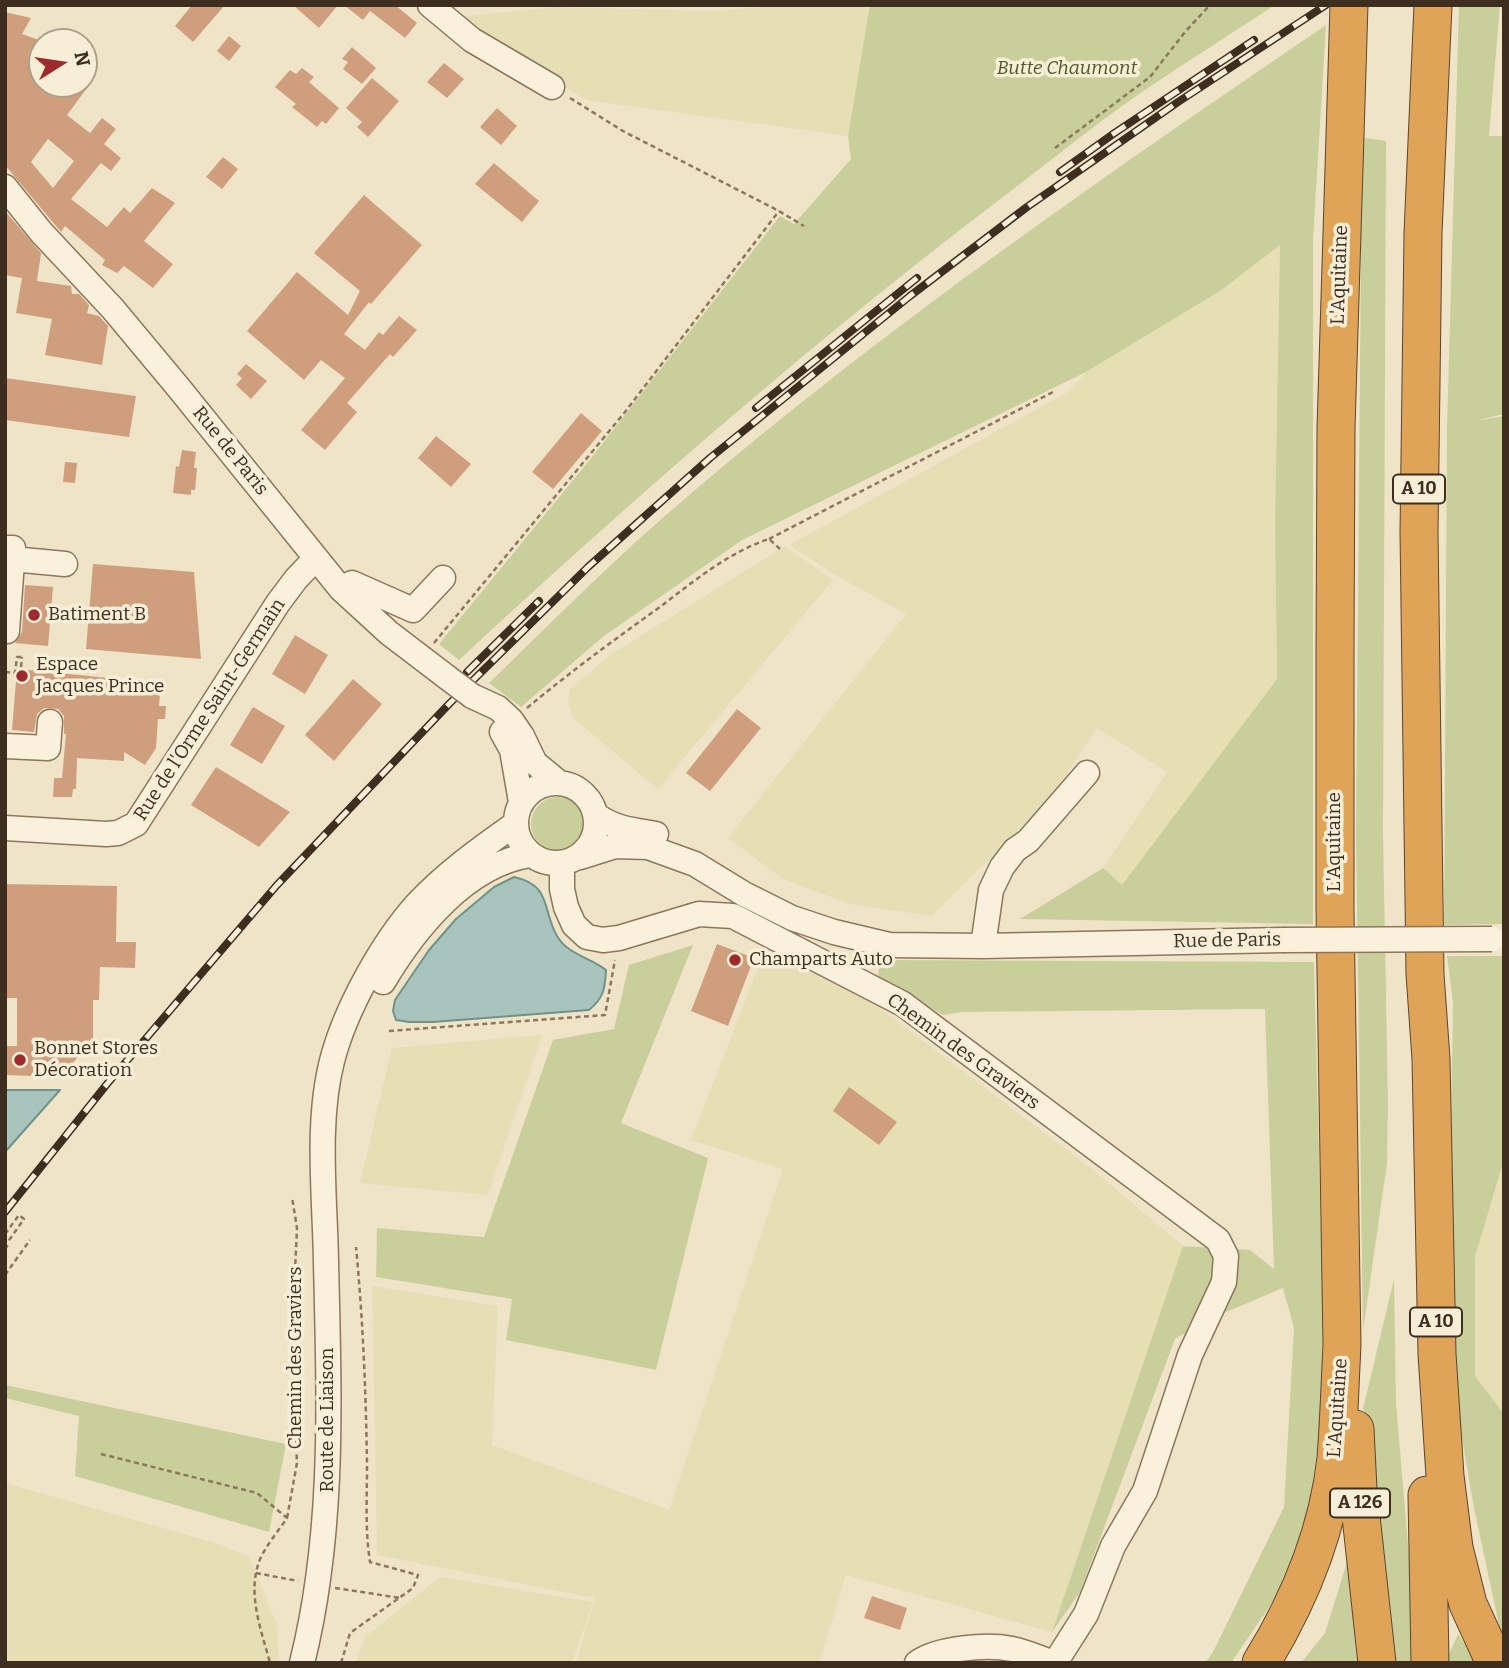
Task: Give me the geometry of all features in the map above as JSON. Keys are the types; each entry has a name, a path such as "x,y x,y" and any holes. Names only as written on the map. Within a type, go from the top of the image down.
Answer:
{"highway":[{"name":"L'Aquitaine","path":"1261,1663 1292,1609 1312,1562 1326,1508 1335,1460 1342,1345 1335,910 1336,428 1349,5"},
{"name":"A 10","path":"1433,5 1423,233 1420,425 1425,974 1431,1059 1437,1354 1445,1476 1454,1548 1468,1604 1495,1663"},
{"path":"1425,974 1416,1022 1430,1663"},
{"name":"A 126","path":"1342,1345 1352,1380 1359,1489 1377,1663"}],"street":[{"path":"430,5 472,40 552,87"},
{"name":"Rue de Paris","path":"5,187 41,232 113,310 341,589 389,633 448,678 472,696 498,708 522,736 535,763 558,782"},
{"path":"5,631 8,553 65,564"},
{"name":"Rue de l'Orme Saint-Germain","path":"5,828 106,834 118,833 136,824 278,603 316,558"},
{"path":"341,589 352,583 413,610 443,578"},
{"name":"Rue de Paris","path":"472,696 498,727 512,750 518,813"},
{"path":"5,746 48,748 50,722"},
{"path":"983,946 990,890 1002,867 1087,773"},
{"path":"558,782 577,788 592,803 596,815 594,838 571,860 545,862 530,855 520,841 518,813 531,791 544,784 558,782"},
{"name":"Route de Liaison","path":"302,1663 317,1586 328,1498 330,1456 324,1112 332,1061 353,1005 378,957 416,905 518,813"},
{"name":"Rue de Paris","path":"596,815 621,829 657,834 704,852 794,902 840,920 949,946"},
{"name":"Rue de Paris","path":"571,860 615,846 648,847 695,864 744,894 792,918 834,932 889,945 1498,939"},
{"name":"Route de Liaison","path":"324,1175 333,1110 346,1063 367,1009 394,963 429,918 466,884 513,857 530,855"},
{"name":"Chemin des Graviers","path":"571,860 562,889 574,925 587,937 603,940 619,937 699,914 733,916 903,1004 1218,1240 1226,1256 1224,1282 1191,1354 1144,1491 1113,1546 1086,1614 1054,1663"},
{"path":"917,1663 923,1658 965,1648 1011,1648 1054,1663"}],"path":[{"path":"1055,148 1150,78 1185,32 1210,5"},
{"path":"552,87 623,131 804,226"},
{"path":"432,644 625,412 779,211"},
{"path":"522,713 592,655 748,546 769,540 1053,392"},
{"path":"769,540 780,549"},
{"path":"5,672 15,673 17,657 22,657 21,667"},
{"path":"389,1031 606,1015 619,937"},
{"name":"Chemin des Graviers","path":"270,1663 254,1602 262,1556 287,1518 297,1464 292,1337 297,1228 292,1197"},
{"path":"5,1234 19,1215 24,1219 7,1245"},
{"path":"5,1275 30,1240"},
{"path":"341,1663 349,1633 401,1598 413,1587 418,1575 370,1562 366,1539 367,1465 362,1318 356,1247"},
{"path":"101,1454 257,1493 287,1518"},
{"path":"257,1573 317,1586 401,1598"}],"shaded area":[{"path":"780,5 870,5 848,136 586,100 455,17 557,7 715,11"},
{"path":"1280,244 1275,523 1277,679 1122,885 1103,868 1167,772 1097,728 1051,798 932,916 850,904 783,879 728,838 906,614 835,575 789,545 1068,392 1086,372 1220,291"},
{"path":"785,546 833,580 658,789 573,718 568,701 570,689 613,653"},
{"path":"767,945 872,1002 1093,1170 1183,1246 1052,1632 846,1575 819,1663 576,1663 595,1598 377,1555 372,1286 498,1306 492,1445 669,1510 783,1169 691,1140"},
{"path":"542,1035 488,1195 360,1183 392,1048"},
{"path":"1504,1163 1504,1414 1475,1376 1475,1257"},
{"path":"5,1483 212,1542 249,1556 277,1625 279,1663 5,1663"},
{"path":"440,1577 593,1602 572,1663 356,1663 365,1637"}],"green space":[{"name":"Butte Chaumont","path":"870,5 1275,5 1111,114 875,297 664,475 459,660 439,644 592,457 780,216 794,224 851,159 848,136"},
{"path":"1459,5 1500,5 1489,136 1504,136 1504,414 1475,421 1504,416 1504,924 1444,925 1447,427"},
{"path":"1326,25 1313,240 1313,924 1020,919 1103,868 1122,885 1277,679 1275,523 1280,245 1220,291 1086,372 742,540 604,636 521,707 489,683 662,518 764,432 1000,252"},
{"path":"1360,137 1386,141 1383,831 1387,1163 1363,1331 1356,833"},
{"path":"558,797 577,805 585,824 577,843 558,851 539,843 531,824 539,805"},
{"path":"693,945 621,1123 708,1158 656,1370 506,1340 512,1299 376,1277 377,1228 484,1237 553,1040 614,1029 629,965"},
{"path":"1447,956 1504,956 1504,1160 1475,1257 1475,1376 1504,1414 1504,1637 1500,1630 1474,1508 1458,1416 1449,1257 1453,1002"},
{"path":"882,960 1314,962 1323,1309 1321,1421 1310,1503 1289,1578 1231,1663 1205,1663 1213,1652 1284,1507 1294,1328 1283,1288 1207,1320 1175,1339 1080,1592 1052,1632 1183,1246 1250,1250 1274,1269 1265,1009 962,1012 943,1015 877,977"},
{"path":"1394,1279 1396,1403 1418,1663 1396,1663 1372,1440 1363,1409"},
{"path":"5,1385 286,1444 269,1532 75,1476 79,1416 5,1398"},
{"path":"1347,1562 1360,1663 1301,1663 1325,1633"},
{"path":"1458,1634 1477,1663 1449,1663 1449,1654"}],"water":[{"path":"514,877 535,886 540,892 552,926 567,948 606,970 604,987 598,1001 589,1010 433,1022 396,1020 393,1011 395,1000 429,950 456,919 494,887"},
{"path":"5,1090 60,1090 5,1152"}],"building":[{"path":"192,5 225,5 193,42 175,26"},
{"path":"293,5 338,5 319,28"},
{"path":"344,5 395,5 417,23 405,38 370,11 363,20"},
{"path":"5,12 31,18 22,34 28,36 28,98 80,98 67,115 90,133 102,118 116,129 104,144 121,158 111,171 101,163 71,199 107,227 124,207 130,213 152,188 175,203 144,241 173,264 153,288 124,266 117,273 102,265 105,260 65,226 61,232 5,165","holes":["48,139 74,161 53,188 31,162"]},
{"path":"229,36 241,46 229,61 217,51"},
{"path":"352,47 376,68 362,84 343,69 348,62 342,59"},
{"path":"444,63 464,79 447,98 427,82"},
{"path":"302,68 314,77 309,82 339,108 326,124 322,121 317,127 292,107 296,104 275,87 290,70 296,74"},
{"path":"372,78 399,101 368,137 357,127 362,122 346,108"},
{"path":"497,108 517,126 501,145 480,127"},
{"path":"223,157 238,169 222,189 206,177"},
{"path":"494,163 539,201 522,222 475,184"},
{"path":"364,195 422,245 371,304 369,302 344,334 365,350 379,332 383,335 399,316 417,330 393,357 390,354 347,403 357,412 325,450 301,430 345,378 321,360 304,380 247,331 297,272 348,315 360,291 314,253"},
{"path":"5,211 41,253 37,281 71,286 72,294 79,294 89,305 87,313 99,316 108,326 102,365 45,355 52,319 16,313 22,278 5,275"},
{"path":"246,364 267,381 251,399 236,385 242,378 237,374"},
{"path":"5,378 136,396 129,437 5,420"},
{"path":"581,413 602,431 553,489 532,472"},
{"path":"436,436 471,464 451,487 418,458"},
{"path":"182,450 196,452 195,490 191,490 191,495 173,493 176,466 179,467"},
{"path":"65,462 77,463 75,483 63,482"},
{"path":"93,564 194,572 201,659 86,649"},
{"name":"Batiment B","path":"25,585 53,587 48,646 15,643 22,632"},
{"path":"295,635 328,655 305,694 272,674"},
{"path":"17,669 161,683 159,706 166,706 165,719 158,719 156,748 145,765 124,752 124,761 77,758 76,789 73,789 72,797 53,797 54,778 62,778 66,734 64,716 58,709 44,708 37,714 34,732 12,730"},
{"path":"353,679 382,704 334,761 305,735"},
{"path":"253,707 285,726 262,764 230,745"},
{"path":"737,709 761,728 710,791 686,773"},
{"path":"216,767 290,812 259,847 191,805"},
{"path":"5,884 117,886 116,942 136,942 135,968 100,967 99,1000 93,1000 93,1038 62,1077 5,1075 5,1046 17,1046 17,998 5,998"},
{"path":"717,944 754,958 728,1026 691,1011"},
{"path":"849,1087 897,1122 879,1145 833,1111"},
{"path":"872,1596 907,1608 900,1630 864,1618"}],"railway":[{"path":"5,1212 107,1084 277,885 450,703 588,567 710,458 910,296 1027,207 1178,102 1326,5"},
{"path":"1060,172 1254,40"},
{"path":"756,408 917,278"},
{"path":"467,672 539,601"}],"place":[{"name":"Batiment B","path":"34,615"},
{"name":"Espace Jacques Prince","path":"22,676"},
{"name":"Champarts Auto","path":"735,960"},
{"name":"Bonnet Stores Décoration","path":"20,1060"}]}
